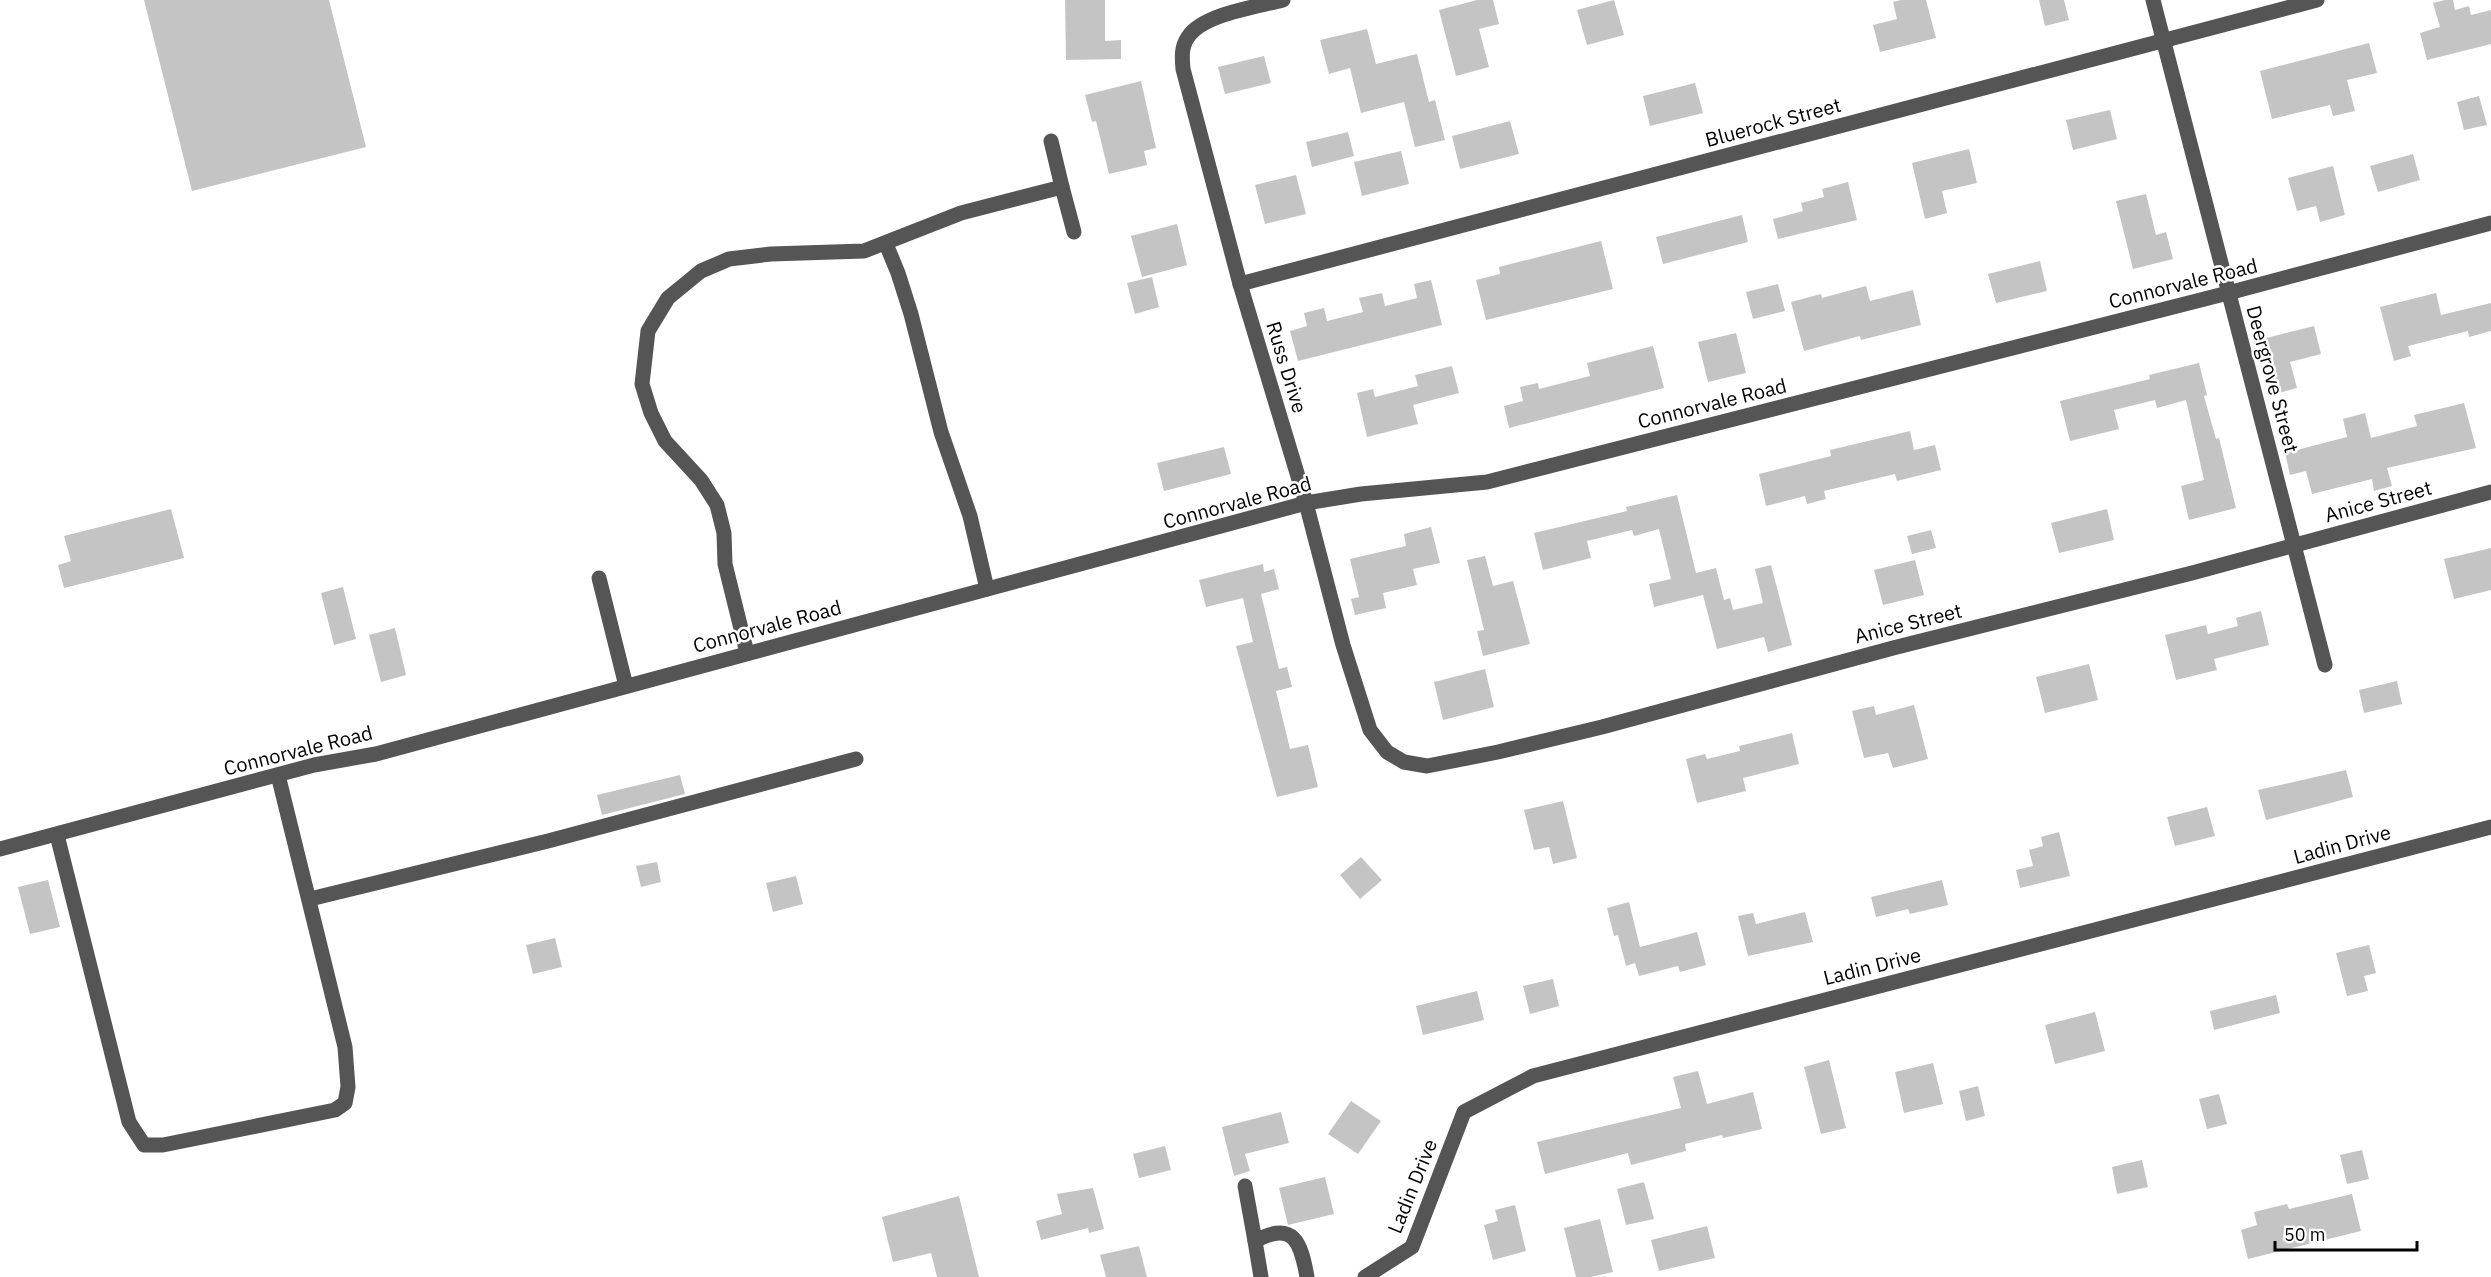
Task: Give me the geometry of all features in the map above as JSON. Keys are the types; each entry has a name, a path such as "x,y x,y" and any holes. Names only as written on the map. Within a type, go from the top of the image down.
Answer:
{"street":[{"name":"Russ Drive","path":"1283,0 1201,24 1187,37 1182,53 1183,69 1240,284 1306,503 1343,645 1363,707"},
{"name":"Deergrove Street","path":"2152,0 2325,665"},
{"name":"Bluerock Street","path":"1240,284 2317,0"},
{"path":"1051,141 1074,232"},
{"path":"747,653 724,564 724,533 717,505 700,480 665,441 651,413 642,384 648,332 668,298 701,271 729,259 771,254 864,251 961,213 1062,187"},
{"name":"Connorvale Road","path":"0,849 314,765 376,754 1306,503 1361,494 1487,482 2228,293 2491,223"},
{"path":"886,244 911,314 941,432 970,516 987,589"},
{"name":"Anice Street","path":"1363,707 1370,730 1387,752 1404,762 1427,766 1602,727 1893,648 2295,545 2491,492"},
{"path":"599,578 626,686"},
{"path":"310,899 548,841 856,759"},
{"path":"57,835 129,1122 144,1145 164,1145 335,1110 345,1103 348,1087 345,1047 278,775"},
{"name":"Ladin Drive","path":"1365,1277 1412,1247 1464,1112 1533,1076 2491,827"},
{"path":"1245,1186 1261,1277"},
{"path":"1255,1241 1273,1233 1292,1236 1298,1241 1307,1277"}],"building":[{"path":"144,0 329,0 366,147 192,191"},
{"path":"1065,0 1105,0 1105,41 1121,40 1121,59 1066,60"},
{"path":"1477,0 1493,0 1499,24 1479,29 1489,67 1456,76 1439,10"},
{"path":"1614,0 1624,35 1587,45 1577,10"},
{"path":"1926,0 1936,38 1880,52 1873,25 1897,19 1893,2"},
{"path":"2039,0 2064,0 2069,20 2045,26"},
{"path":"2453,0 2455,10 2469,6 2471,15 2491,10 2491,44 2427,60 2420,33 2440,27 2433,3"},
{"path":"1367,29 1376,64 1417,54 1429,102 1435,100 1445,140 1415,147 1404,102 1361,113 1350,68 1329,74 1320,40"},
{"path":"2369,43 2377,73 2347,80 2355,111 2333,116 2330,105 2272,119 2260,71"},
{"path":"1264,56 1271,83 1225,94 1218,67"},
{"path":"1141,81 1156,148 1144,151 1147,165 1109,174 1096,121 1092,122 1085,95"},
{"path":"1695,83 1703,113 1650,126 1643,96"},
{"path":"2479,96 2487,125 2464,130 2457,102"},
{"path":"2110,110 2117,139 2073,150 2066,120"},
{"path":"1510,121 1519,154 1460,169 1452,136"},
{"path":"1348,132 1354,156 1312,167 1306,142"},
{"path":"1969,149 1977,183 1942,191 1947,213 1925,219 1912,163"},
{"path":"1401,151 1409,184 1362,196 1354,162"},
{"path":"2413,154 2420,180 2378,192 2370,166"},
{"path":"2333,166 2345,215 2320,222 2316,206 2297,211 2288,178"},
{"path":"1296,175 1306,214 1265,224 1255,185"},
{"path":"1848,182 1857,220 1778,239 1773,219 1803,211 1801,203 1824,197 1822,189"},
{"path":"2146,194 2156,235 2166,232 2173,259 2133,269 2116,201"},
{"path":"1742,215 1748,242 1663,264 1656,237"},
{"path":"1177,224 1187,265 1142,277 1131,236"},
{"path":"1601,241 1613,289 1486,320 1476,280 1500,274 1499,267"},
{"path":"2040,261 2047,291 1996,303 1988,274"},
{"path":"1152,277 1159,307 1135,314 1127,283"},
{"path":"1431,280 1442,325 1298,361 1290,331 1307,326 1304,313 1324,308 1327,321 1363,312 1359,298 1382,293 1385,306 1417,298 1414,284"},
{"path":"1778,284 1785,311 1753,319 1746,292"},
{"path":"1866,286 1870,301 1913,290 1921,325 1861,340 1860,336 1804,351 1791,302 1821,294 1822,298"},
{"path":"2436,293 2441,315 2491,303 2491,331 2469,337 2468,331 2408,346 2411,356 2394,361 2380,307"},
{"path":"2314,326 2321,354 2290,362 2297,388 2275,394 2262,339"},
{"path":"1736,333 1746,373 1708,382 1698,342"},
{"path":"1653,346 1664,388 1509,428 1504,406 1523,401 1520,387 1538,383 1539,389 1590,376 1587,363"},
{"path":"2199,363 2207,395 2204,396 2216,439 2219,438 2236,508 2189,520 2181,486 2204,480 2186,400 2157,408 2155,400 2114,410 2119,429 2070,441 2060,401 2150,379 2149,375"},
{"path":"1452,366 1459,393 1413,405 1418,424 1367,437 1357,393 1373,389 1375,397 1418,386 1415,375"},
{"path":"2464,403 2476,448 2387,468 2392,486 2374,491 2372,479 2312,494 2306,471 2290,475 2285,453 2347,437 2343,419 2365,413 2371,438 2417,426 2414,415"},
{"path":"1910,431 1914,450 1935,445 1941,470 1897,481 1895,474 1824,491 1826,499 1807,504 1805,496 1766,506 1759,474 1831,456 1830,450"},
{"path":"1224,447 1231,474 1164,491 1157,463"},
{"path":"1677,495 1696,573 1716,568 1724,600 1730,598 1733,610 1763,603 1755,569 1771,565 1792,645 1768,652 1764,637 1717,649 1703,595 1654,607 1649,584 1671,579 1659,529 1634,536 1632,530 1587,541 1591,558 1543,570 1534,533 1627,511 1626,507"},
{"path":"171,509 184,558 64,588 58,565 71,561 64,536"},
{"path":"2107,509 2114,540 2059,553 2051,523"},
{"path":"1431,527 1440,563 1413,569 1417,585 1383,593 1386,608 1355,615 1351,599 1359,597 1350,559 1406,546 1404,534"},
{"path":"1931,530 1936,548 1912,554 1907,536"},
{"path":"2491,548 2491,590 2454,599 2444,559"},
{"path":"1485,556 1493,586 1513,581 1530,644 1483,656 1477,631 1484,630 1467,560"},
{"path":"1915,560 1924,595 1883,605 1874,570"},
{"path":"1263,564 1264,572 1274,569 1279,589 1261,594 1279,669 1287,667 1292,687 1276,691 1290,749 1308,745 1318,787 1277,797 1236,646 1253,642 1243,598 1206,607 1199,580"},
{"path":"343,587 356,639 334,645 321,593"},
{"path":"2261,611 2269,645 2214,659 2217,670 2176,680 2165,635 2206,625 2208,634 2238,626 2236,618"},
{"path":"395,628 406,675 381,682 369,635"},
{"path":"2089,664 2098,700 2045,713 2036,677"},
{"path":"1485,669 1494,707 1443,720 1434,682"},
{"path":"2397,681 2402,704 2364,713 2359,690"},
{"path":"1914,705 1928,759 1893,768 1888,753 1864,758 1852,711 1874,706 1876,715"},
{"path":"1792,733 1799,764 1743,778 1746,791 1697,803 1686,759 1705,754 1707,759 1740,751 1739,746"},
{"path":"2346,770 2353,797 2266,820 2258,790"},
{"path":"680,775 685,794 602,815 597,795"},
{"path":"1563,801 1577,858 1553,864 1549,847 1534,850 1524,810"},
{"path":"2207,807 2215,836 2175,846 2167,817"},
{"path":"2059,832 2070,876 2020,888 2016,870 2033,866 2029,850 2043,846 2041,837"},
{"path":"1361,857 1382,880 1360,899 1340,875"},
{"path":"657,862 661,882 641,887 636,866"},
{"path":"796,876 803,904 773,912 766,883"},
{"path":"48,880 60,927 30,934 18,887"},
{"path":"1942,880 1948,905 1910,914 1908,909 1876,917 1871,897"},
{"path":"1629,902 1640,947 1697,932 1706,965 1680,972 1678,966 1639,976 1635,963 1626,966 1618,935 1614,936 1607,908"},
{"path":"1805,912 1813,942 1748,956 1738,916 1753,913 1756,924"},
{"path":"555,938 562,967 533,974 526,945"},
{"path":"2369,945 2376,973 2364,976 2368,991 2347,996 2336,953"},
{"path":"1553,979 1559,1006 1530,1014 1523,986"},
{"path":"1477,991 1484,1020 1423,1035 1416,1006"},
{"path":"2276,995 2280,1013 2214,1030 2210,1011"},
{"path":"2095,1012 2105,1051 2055,1064 2045,1025"},
{"path":"1829,1060 1846,1128 1821,1134 1804,1067"},
{"path":"1933,1063 1943,1104 1904,1113 1895,1072"},
{"path":"1698,1071 1707,1104 1753,1092 1762,1129 1685,1144 1686,1151 1631,1165 1628,1153 1545,1174 1537,1142 1681,1108 1673,1077"},
{"path":"1978,1086 1985,1116 1966,1121 1959,1091"},
{"path":"2219,1094 2227,1124 2207,1129 2199,1099"},
{"path":"1351,1101 1381,1121 1358,1154 1328,1134"},
{"path":"1281,1112 1289,1143 1245,1154 1250,1171 1234,1176 1222,1127"},
{"path":"1165,1146 1171,1170 1139,1178 1133,1154"},
{"path":"2362,1150 2369,1179 2347,1184 2340,1155"},
{"path":"2142,1160 2148,1187 2117,1194 2112,1167"},
{"path":"1325,1177 1334,1214 1288,1225 1279,1188"},
{"path":"1644,1182 1654,1219 1626,1225 1617,1189"},
{"path":"1093,1188 1104,1229 1089,1233 1088,1228 1041,1240 1036,1221 1062,1214 1057,1194"},
{"path":"2352,1194 2361,1231 2248,1259 2241,1230 2257,1225 2254,1212 2287,1204 2289,1209"},
{"path":"959,1196 979,1277 937,1277 931,1253 893,1262 882,1217"},
{"path":"1515,1205 1526,1251 1493,1260 1484,1225 1498,1221 1495,1210"},
{"path":"1600,1219 1613,1272 1591,1277 1576,1277 1564,1228"},
{"path":"1707,1226 1715,1258 1659,1271 1651,1240"},
{"path":"1139,1246 1147,1277 1106,1277 1100,1255"}]}
